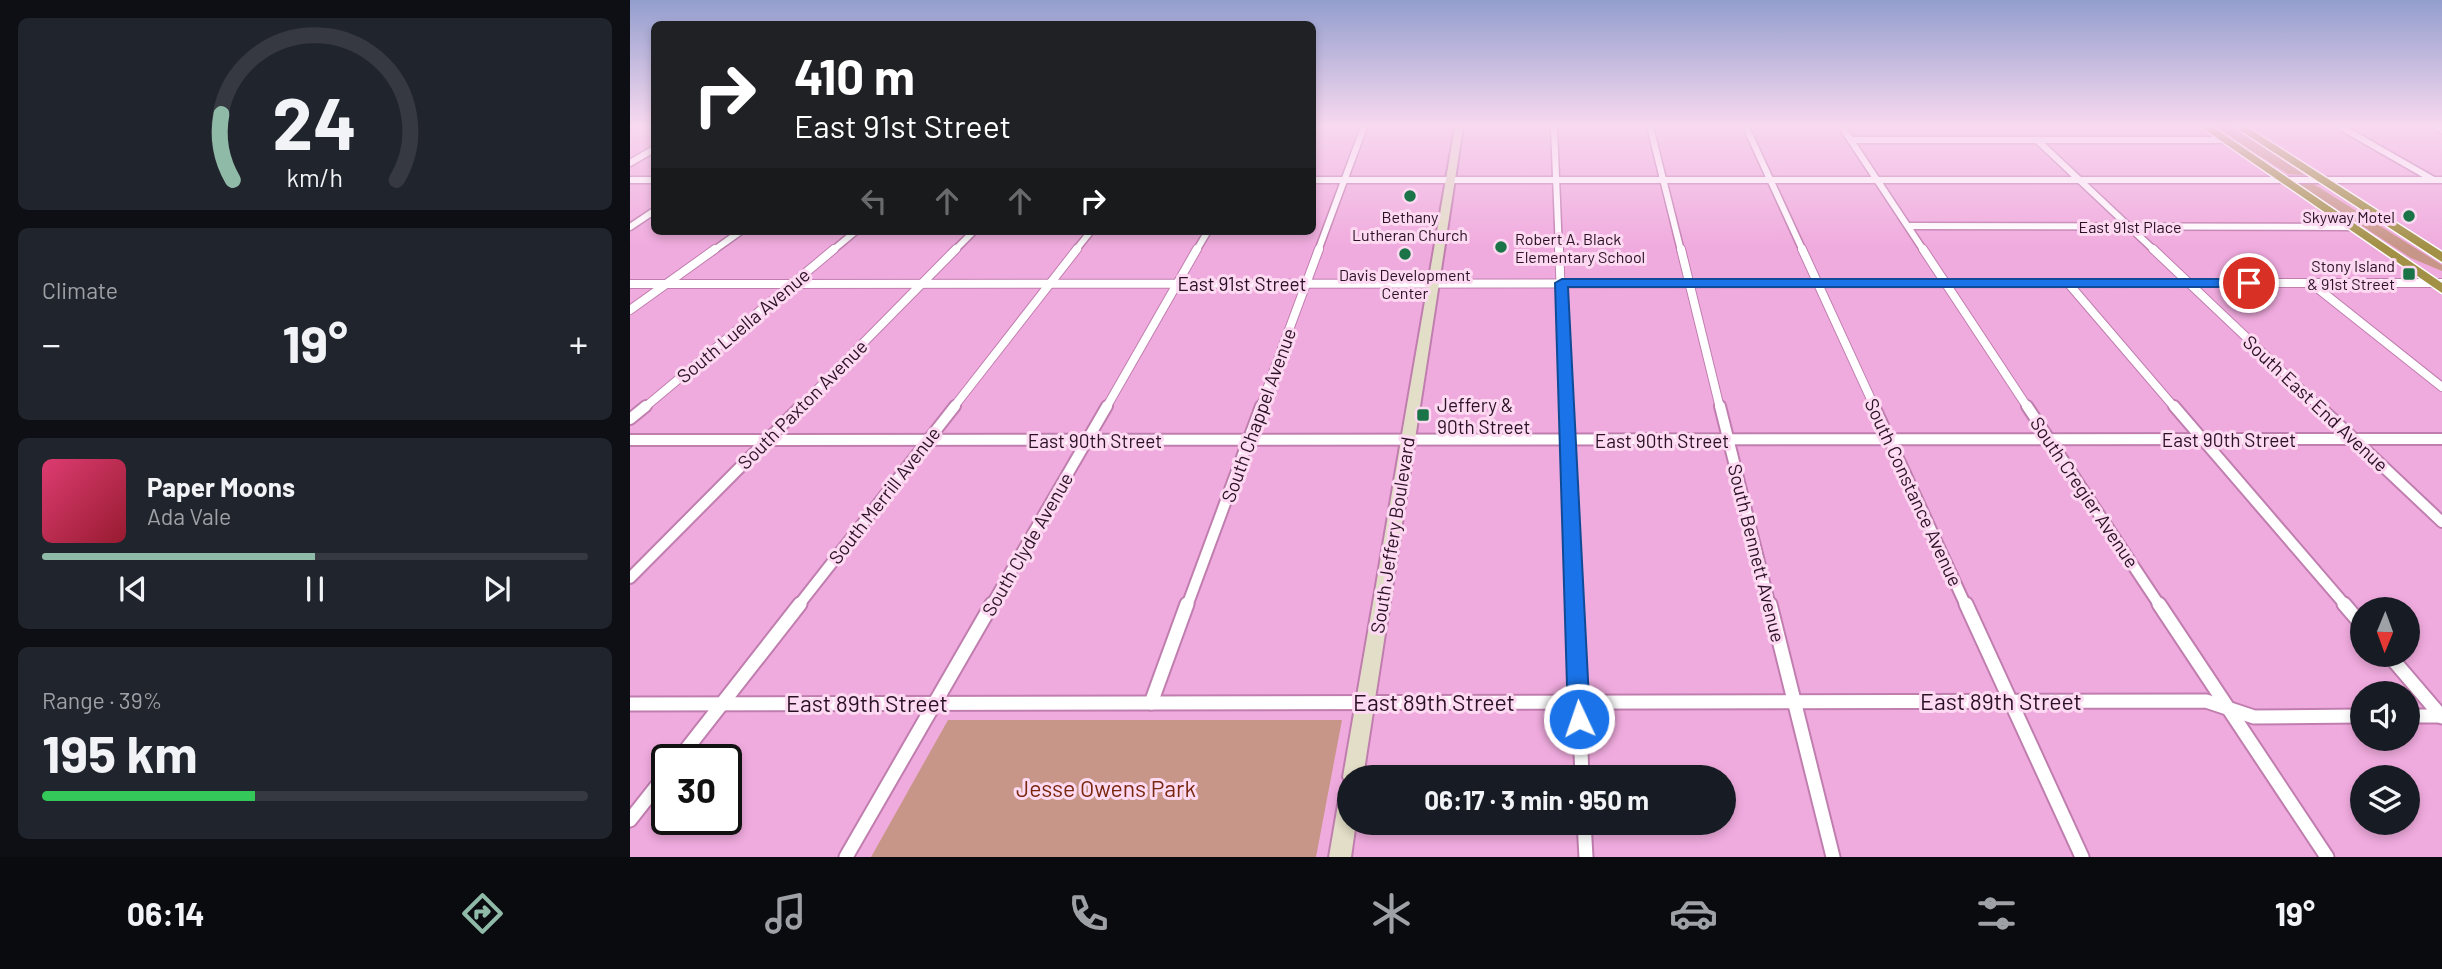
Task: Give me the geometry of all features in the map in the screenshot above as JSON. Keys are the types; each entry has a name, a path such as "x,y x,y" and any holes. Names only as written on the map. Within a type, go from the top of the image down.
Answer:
{"highway":[{"path":"2264,167 2398,259 2440,283"},
{"path":"2301,167 2442,258"}],"main road":[{"name":"South Jeffery Boulevard","path":"1355,765 1452,167"},
{"path":"1340,857 1343,835"}],"street":[{"name":"South Chappel Avenue","path":"1151,703 1349,167"},
{"path":"1556,167 1581,765"},
{"name":"South Bennett Avenue","path":"1660,167 1833,857"},
{"name":"South Constance Avenue","path":"1765,167 2082,857"},
{"name":"South Cregier Avenue","path":"1869,167 2327,857"},
{"name":"South East End Avenue","path":"2065,167 2442,522"},
{"path":"2414,167 2439,181"},
{"path":"630,180 651,180"},
{"path":"1316,180 2439,181"},
{"path":"630,227 651,213"},
{"name":"East 91st Place","path":"1908,226 2351,227"},
{"path":"630,310 735,235"},
{"name":"South Luella Avenue","path":"630,419 851,235"},
{"name":"South Paxton Avenue","path":"630,578 970,235"},
{"name":"South Merrill Avenue","path":"690,744 1088,235"},
{"name":"South Clyde Avenue","path":"846,857 1206,235"},
{"path":"2068,283 2350,611"},
{"path":"2311,283 2442,387"},
{"name":"East 91st Street","path":"630,284 2440,283"},
{"name":"East 90th Street","path":"630,440 2442,439"},
{"path":"2399,667 2442,716"},
{"name":"East 89th Street","path":"630,704 2206,701 2254,717 2350,716"},
{"path":"2420,716 2442,716"},
{"path":"630,820 651,793"},
{"path":"1585,835 1586,857"}],"green space":[{"path":"2277,167 2293,167 2305,175 2288,174"},
{"path":"2297,183 2312,183 2442,265 2442,271 2411,258"},
{"name":"Jesse Owens Park","path":"948,720 1342,720 1316,857 871,857"}],"place":[{"name":"Bethany Lutheran Church","path":"1410,196"},
{"name":"Skyway Motel","path":"2409,216"},
{"name":"Robert A. Black Elementary School","path":"1501,247"},
{"name":"Davis Development Center","path":"1405,254"},
{"name":"Stony Island & 91st Street","path":"2409,274"},
{"name":"Jeffery & 90th Street","path":"1423,415"}],"route":[{"path":"1579,719 1562,283 2249,283"}]}
